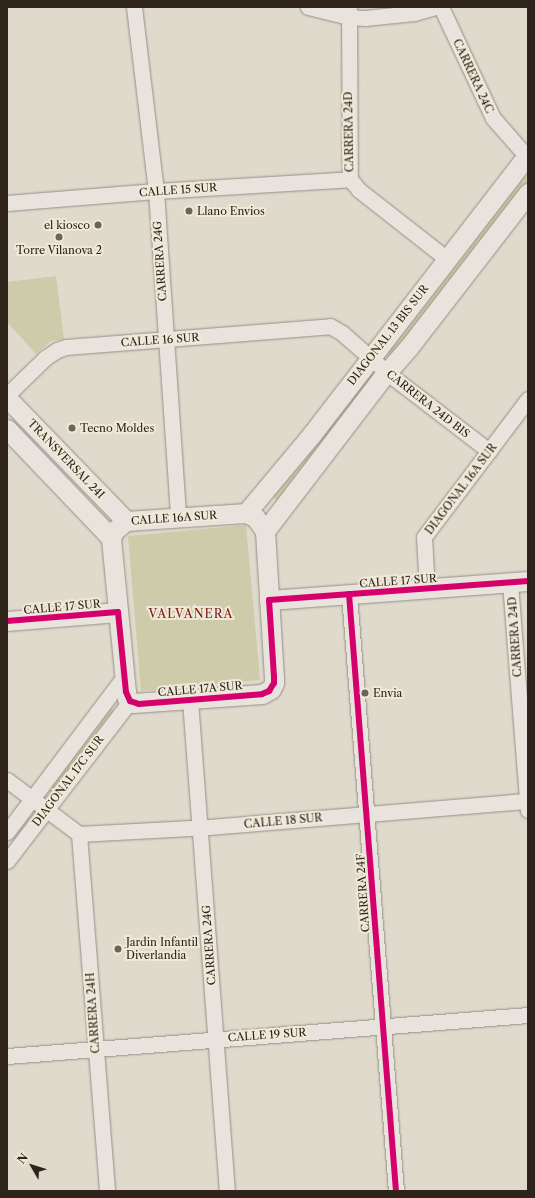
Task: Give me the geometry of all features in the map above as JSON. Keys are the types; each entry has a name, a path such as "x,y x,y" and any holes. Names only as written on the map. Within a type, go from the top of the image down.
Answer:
{"street":[{"name":"CARRERA 24G","path":"134,7 156,191 178,517"},
{"path":"308,7 384,17 414,13 435,7"},
{"name":"CARRERA 24C","path":"441,7 493,118 528,157"},
{"name":"CARRERA 24D","path":"349,12 350,179 359,190 447,259"},
{"name":"DIAGONAL 13 BIS SUR","path":"246,514 312,434 528,157"},
{"name":"CALLE 15 SUR","path":"7,204 156,191 350,179"},
{"name":"DIAGONAL 13 BIS SUR","path":"265,531 386,372 409,347 528,193"},
{"name":"CALLE 16 SUR","path":"7,396 45,358 57,350 66,347 330,326"},
{"name":"CARRERA 24D BIS","path":"330,326 342,334 386,372 489,451"},
{"name":"TRANSVERSAL 24I","path":"7,396 126,521"},
{"name":"DIAGONAL 16A SUR","path":"426,589 424,537 528,399"},
{"name":"TRANSVERSAL 24I","path":"7,429 111,538"},
{"path":"246,514 255,517 265,531 269,600"},
{"name":"CALLE 16A SUR","path":"111,538 117,527 126,521 246,514"},
{"path":"111,538 124,677 126,692 130,701"},
{"name":"CARRERA 24D","path":"519,582 528,804"},
{"name":"CALLE 17 SUR","path":"269,600 519,582"},
{"name":"CARRERA 24F","path":"349,594 396,1191"},
{"name":"CALLE 17A SUR","path":"130,701 139,704 262,694 271,689 274,683 274,677 269,600"},
{"name":"CALLE 17 SUR","path":"7,621 118,612"},
{"name":"DIAGONAL 17C SUR","path":"7,832 124,677"},
{"name":"CARRERA 24G","path":"190,700 227,1191"},
{"name":"DIAGONAL 17C SUR","path":"7,861 130,701"},
{"path":"7,780 79,834"},
{"name":"CALLE 18 SUR","path":"79,834 528,804"},
{"name":"CARRERA 24H","path":"79,834 106,1191"},
{"name":"CALLE 19 SUR","path":"7,1056 528,1015"}],"shaded area":[{"path":"521,173 528,178 528,182 392,356 383,349"},
{"path":"56,276 64,339 51,341 36,354 7,322 7,282"},
{"path":"368,371 376,378 279,502 271,496"},
{"path":"246,525 260,680 141,691 128,536"},
{"path":"107,705 116,712 54,794 45,788"}],"cycle path":[{"path":"7,621 118,612 126,692 130,701 139,704 262,694 269,691 274,683 269,600 528,581"},
{"path":"349,594 396,1191"}],"place":[{"name":"Llano Envios","path":"189,211"},
{"name":"el kiosco","path":"98,225"},
{"name":"Torre Vilanova 2","path":"59,237"},
{"name":"Tecno Moldes","path":"72,428"},
{"name":"Envia","path":"365,693"},
{"name":"Jardin Infantil Diverlandia","path":"118,949"}],"district":[{"name":"VALVANERA","path":"191,614"}]}
